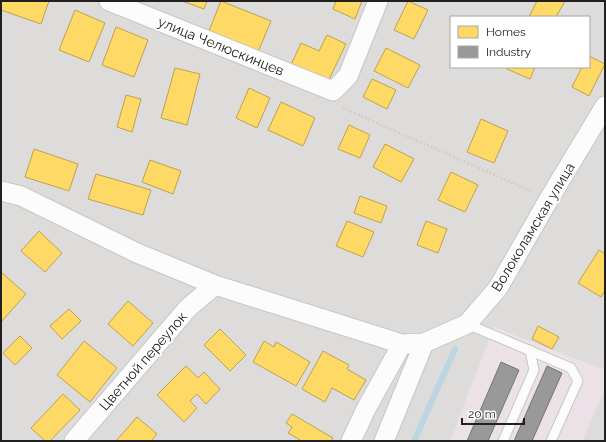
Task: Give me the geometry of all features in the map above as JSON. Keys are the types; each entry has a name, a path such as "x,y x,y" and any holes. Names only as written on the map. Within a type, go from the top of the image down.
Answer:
{"street":[{"name":"улица Челюскинцев","path":"109,1 335,98"},
{"path":"335,98 348,76 378,1"},
{"name":"Волоколамская улица","path":"424,343 467,324 498,288 605,106"},
{"path":"1,191 21,196 137,253 215,284 402,344 424,343 384,441"},
{"name":"Цветной переулок","path":"74,441 188,308 215,284"},
{"path":"351,441 402,344"}],"lane":[{"path":"467,324 571,368 578,381 551,441"},
{"path":"503,441 534,370 530,350"}],"path":[{"path":"335,98 549,199"}],"shaded area":[{"path":"1,1 605,1 605,441 1,441"},
{"path":"494,327 605,370 605,387 583,441 450,441"}],"building: Homes":[{"path":"1,1 49,1 41,24 1,10"},
{"path":"182,1 207,1 204,9"},
{"path":"221,1 271,21 258,52 209,31"},
{"path":"336,1 362,1 355,19 333,9"},
{"path":"408,1 428,10 414,39 394,30"},
{"path":"537,1 565,1 557,16 530,16"},
{"path":"75,10 105,23 89,62 59,50"},
{"path":"116,27 148,40 134,77 102,65"},
{"path":"327,35 346,44 327,84 290,67 301,43 319,51"},
{"path":"386,48 420,65 408,88 374,71"},
{"path":"590,56 605,64 589,96 572,87 582,68 590,68"},
{"path":"175,68 200,74 187,125 161,118"},
{"path":"508,68 535,68 530,79"},
{"path":"372,79 396,90 387,109 363,97"},
{"path":"249,88 270,98 257,128 236,118"},
{"path":"126,95 141,99 132,132 117,127"},
{"path":"281,102 315,118 303,146 268,130"},
{"path":"481,119 508,131 494,163 467,152"},
{"path":"349,125 370,135 360,158 338,149"},
{"path":"385,144 414,159 401,182 373,167"},
{"path":"34,149 78,164 69,191 25,177"},
{"path":"150,160 181,171 173,194 142,182"},
{"path":"451,172 478,185 465,212 438,200"},
{"path":"96,174 151,190 143,215 88,199"},
{"path":"360,196 387,206 381,223 354,213"},
{"path":"347,221 374,232 363,257 336,246"},
{"path":"426,221 447,229 438,253 417,245"},
{"path":"39,231 62,253 45,272 21,251"},
{"path":"599,250 605,254 605,290 601,297 578,283"},
{"path":"2,273 26,294 2,321 1,275"},
{"path":"128,301 153,323 133,346 108,324"},
{"path":"69,309 81,321 62,339 50,326"},
{"path":"538,326 559,337 552,349 532,339"},
{"path":"220,329 246,355 230,371 204,345"},
{"path":"20,336 32,348 15,365 3,353"},
{"path":"84,341 117,368 90,402 57,375"},
{"path":"264,341 274,347 276,342 310,362 296,386 253,362"},
{"path":"323,351 349,365 347,369 366,380 354,400 332,388 325,402 302,389"},
{"path":"186,366 198,378 204,372 220,389 206,404 197,394 190,401 197,408 184,422 157,395"},
{"path":"63,394 80,410 50,441 45,441 31,428"},
{"path":"292,414 333,438 331,441 302,441 288,433 292,427 286,423"},
{"path":"137,417 157,434 151,441 116,441"}],"building: Industry":[{"path":"501,362 519,370 488,441 467,441"},
{"path":"547,366 562,373 532,441 514,441"}],"waterway":[{"path":"414,441 455,349"}]}
